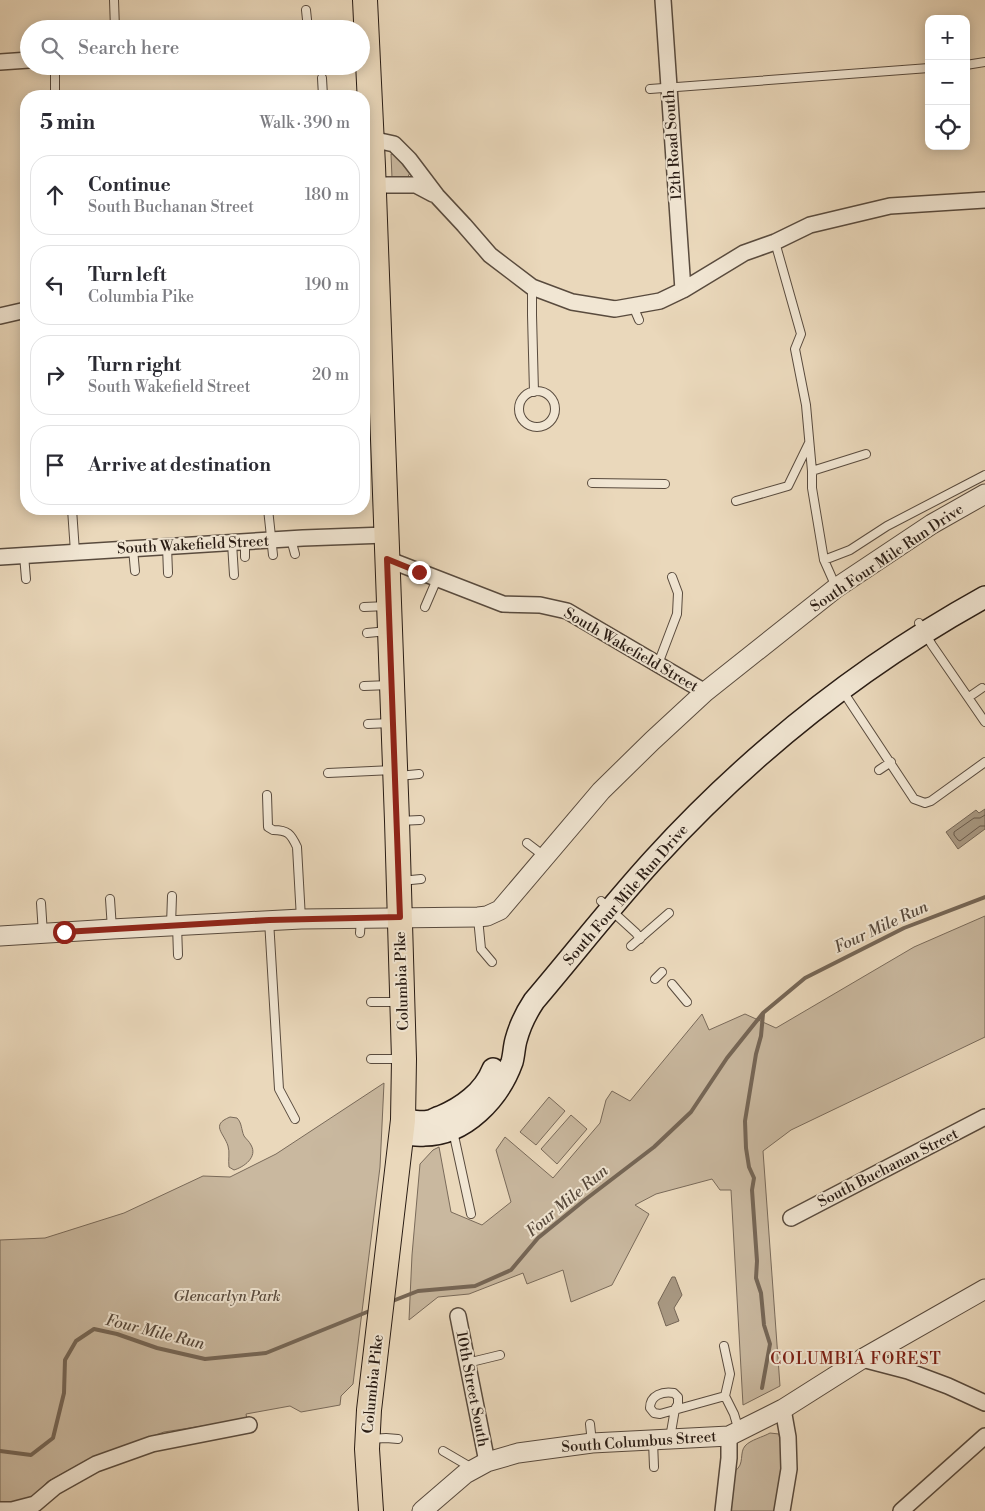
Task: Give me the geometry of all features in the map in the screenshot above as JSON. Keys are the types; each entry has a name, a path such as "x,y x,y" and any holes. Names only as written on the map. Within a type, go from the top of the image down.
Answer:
{"main road":[{"name":"Columbia Pike","path":"365,0 365,20"},
{"name":"Columbia Pike","path":"366,75 368,90"},
{"name":"Columbia Pike","path":"370,125 370,156"},
{"name":"Columbia Pike","path":"370,195 389,606 378,632 392,685 395,773 408,820 410,880 400,917 404,1059 402,1127 367,1439 371,1511"},
{"name":"South Four Mile Run Drive","path":"402,1127 428,1121 451,1112 467,1102 482,1088 491,1075 502,1037 516,1005 606,905 696,816 773,744 839,686 885,659 922,628 985,585"},
{"name":"South Four Mile Run Drive","path":"922,628 985,597"},
{"name":"South Four Mile Run Drive","path":"402,1127 425,1136 442,1133 453,1129 477,1114 492,1098 503,1082 512,1062 518,1031 527,1012 606,905"}],"street":[{"name":"12th Road South","path":"663,0 683,290"},
{"path":"0,62 20,61"},
{"path":"371,139 394,144 409,159 437,196 490,256 532,287 572,302 636,313 683,290 744,252 774,242 810,225 890,206 985,200"},
{"path":"370,174 416,185 437,196"},
{"path":"0,316 20,311"},
{"name":"South Four Mile Run Drive","path":"400,917 478,917 487,916 500,910 601,791 705,692 836,588 932,524 985,494"},
{"name":"South Wakefield Street","path":"0,557 167,546 273,548 291,539 386,535"},
{"name":"South Wakefield Street","path":"387,559 503,604 540,605 568,610 705,692"},
{"path":"0,936 301,919 360,925 400,917"},
{"name":"South Buchanan Street","path":"791,1218 985,1117"},
{"name":"South Columbus Street","path":"422,1511 465,1474 480,1466 518,1453 592,1444 734,1434 783,1409 862,1359 985,1290"},
{"name":"10th Street South","path":"458,1316 467,1363 480,1466"},
{"path":"862,1359 916,1374 985,1403"},
{"path":"782,1511 789,1469 788,1437 783,1409"},
{"path":"8,1510 37,1507 54,1487 96,1464 152,1444 249,1425"},
{"path":"723,1511 729,1458 734,1434"},
{"path":"901,1511 985,1436"}],"lane":[{"path":"114,0 115,20"},
{"path":"306,10 307,20"},
{"path":"970,64 985,62"},
{"path":"650,89 925,68"},
{"path":"55,75 55,90"},
{"path":"322,78 323,90"},
{"path":"774,242 801,334 795,350 806,405 812,488 824,560 836,588"},
{"path":"532,287 534,392"},
{"path":"534,392 544,393 549,396 555,405 551,421 535,427 524,421 520,410 520,404 523,399 534,392"},
{"path":"736,501 788,486 810,441"},
{"path":"812,471 866,454"},
{"path":"824,560 850,550 887,526 985,474"},
{"path":"592,483 665,484"},
{"path":"72,515 75,552"},
{"path":"269,515 273,548"},
{"path":"291,539 296,554"},
{"path":"167,546 168,573"},
{"path":"234,575 241,547"},
{"path":"133,549 135,571"},
{"path":"24,555 26,578"},
{"path":"658,664 677,614 678,593 672,577"},
{"path":"425,607 438,579"},
{"path":"364,607 389,606"},
{"path":"922,628 985,722"},
{"path":"364,686 392,685"},
{"path":"839,686 914,799 925,803 931,801 985,762"},
{"path":"968,697 982,688"},
{"path":"368,724 393,722"},
{"path":"879,770 891,762"},
{"path":"328,773 419,774"},
{"path":"267,795 268,826 273,830 283,830 292,837 297,847 301,919"},
{"path":"527,843 546,857"},
{"path":"172,896 178,955"},
{"path":"110,899 112,929"},
{"path":"41,903 43,934"},
{"path":"606,905 640,939"},
{"path":"631,946 670,913"},
{"path":"478,917 482,949 492,962"},
{"path":"269,920 279,1089 295,1119"},
{"path":"654,979 662,972"},
{"path":"672,984 687,1002"},
{"path":"371,1002 403,1002"},
{"path":"371,1059 404,1059"},
{"path":"453,1129 471,1214"},
{"path":"724,1346 730,1374 725,1396 734,1414 734,1434"},
{"path":"467,1363 500,1355"},
{"path":"654,1467 674,1410 725,1396"},
{"path":"590,1424 592,1444"},
{"path":"367,1439 398,1439"},
{"path":"443,1451 480,1466"}],"green space":[{"path":"391,154 410,173 407,178 392,178"},
{"path":"985,916 985,1037 791,1130 763,1151 780,1386 743,1405 731,1190 720,1190 712,1179 656,1194 635,1205 649,1214 612,1285 571,1302 563,1270 527,1284 523,1273 469,1294 438,1297 409,1320 412,1255 420,1164 433,1150 439,1147 451,1212 482,1225 511,1202 496,1150 505,1137 553,1178 600,1123 606,1100 612,1091 630,1101 702,1014 709,1030 745,1014 776,1028 914,947"},
{"name":"Glencarlyn Park","path":"384,1083 380,1167 353,1384 341,1396 340,1405 301,1412 290,1406 246,1414 247,1419 164,1432 89,1459 47,1482 30,1503 0,1503 0,1240 45,1238 124,1213 203,1176 230,1177 276,1154"},
{"path":"549,1097 565,1111 536,1145 520,1132"},
{"path":"571,1115 587,1129 557,1164 541,1149"},
{"path":"230,1117 239,1120 244,1136 253,1149 253,1154 249,1161 242,1167 234,1170 229,1167 229,1148 220,1130 221,1123"},
{"path":"770,1433 779,1434 781,1444 781,1473 774,1511 730,1511 735,1471 740,1465 743,1449 750,1442"}],"water":[{"path":"985,809 985,829 958,849 946,832 976,810 979,813"},
{"path":"672,1277 675,1277 682,1295 674,1308 679,1321 666,1326 658,1303"}],"waterway":[{"name":"Four Mile Run","path":"390,1302 418,1291 475,1286 511,1270 538,1238 654,1147 691,1112 727,1058 763,1013 805,978 904,928 985,897"},
{"path":"762,1388 770,1344 764,1325 761,1293 756,1278 757,1261 752,1190 754,1178 749,1167 745,1121 756,1054 761,1036 763,1014"},
{"name":"Four Mile Run","path":"0,1451 31,1455 53,1438 64,1393 65,1360 76,1341 94,1329 117,1334 157,1348 205,1359 266,1353 372,1310"}],"district":[{"name":"COLUMBIA FOREST","path":"856,1359"}],"route":[{"path":"64,932 269,920 400,917 387,559 419,572"}]}
